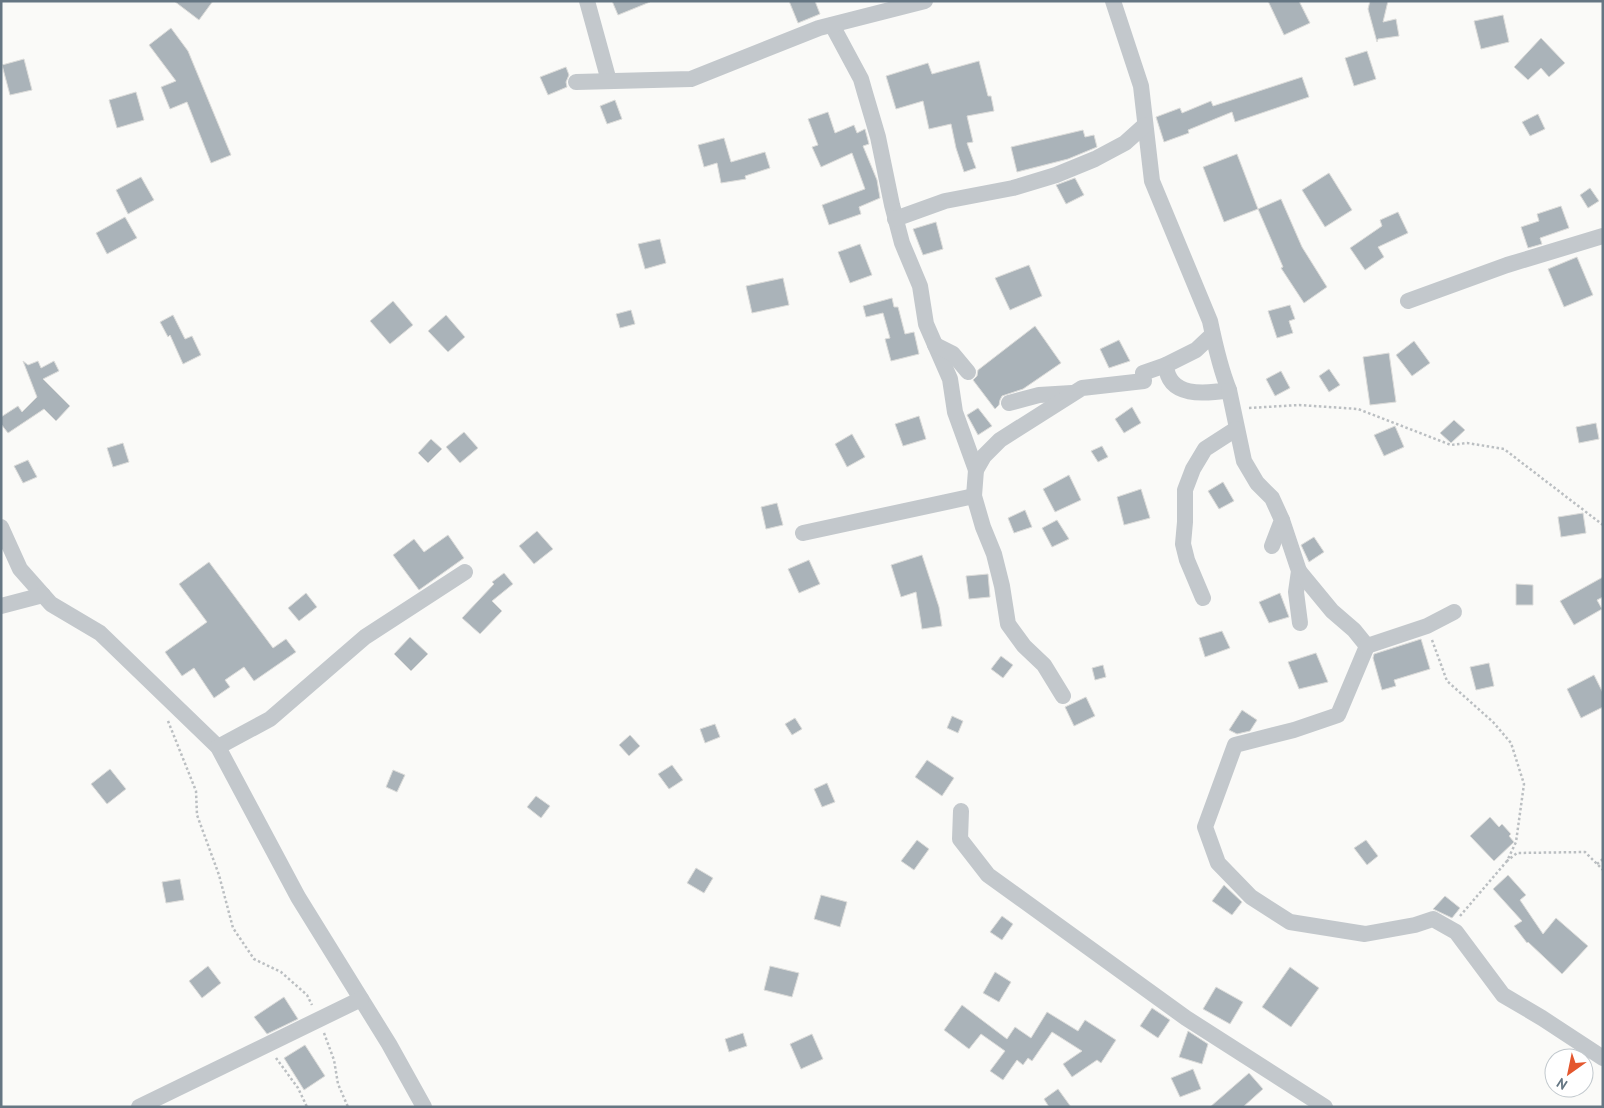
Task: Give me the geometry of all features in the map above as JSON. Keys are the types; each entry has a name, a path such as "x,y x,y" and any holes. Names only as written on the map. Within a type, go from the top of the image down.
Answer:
{"street":[{"path":"587,1 609,81"},
{"path":"576,82 691,79 819,28 925,1"},
{"path":"1113,1 1140,86 1152,181 1210,321 1222,374 1229,390 1244,460 1257,484 1272,498 1282,520 1299,571 1332,611 1354,630 1367,646"},
{"path":"832,25 860,78 878,137 895,219 902,243 920,286 926,324 950,379 955,412 976,470 974,496 983,527 994,554 1002,586 1008,624 1024,646 1044,665 1063,696"},
{"path":"895,219 945,201 1014,188 1056,175 1125,144 1145,125"},
{"path":"1408,301 1507,265 1603,236"},
{"path":"976,470 984,456 1000,440 1082,388 1144,381 1143,373 1166,365 1196,350 1213,334"},
{"path":"935,344 953,354 968,372"},
{"path":"1166,365 1167,374 1171,382 1182,389 1196,393 1229,390"},
{"path":"1009,403 1039,395 1074,393"},
{"path":"1203,598 1187,560 1183,544 1185,490 1193,469 1205,449 1236,429"},
{"path":"803,533 974,496"},
{"path":"1272,546 1282,520"},
{"path":"1,527 20,570 43,596 51,604 100,633 218,746 298,897 389,1044 424,1107"},
{"path":"1299,571 1296,592 1300,623"},
{"path":"218,746 270,719 365,637 465,572"},
{"path":"1,606 43,596"},
{"path":"1454,612 1427,626 1367,646 1338,715 1294,730 1235,745 1205,827 1218,863 1251,897 1290,922 1365,934 1415,925 1433,918 1456,932 1503,995 1603,1058"},
{"path":"961,812 960,838 988,875 1186,1018 1325,1107"},
{"path":"139,1107 361,999"}],"path":[{"path":"1232,409 1299,405 1358,409 1450,445 1467,443 1504,449 1603,525"},
{"path":"1427,626 1447,681 1493,722 1511,743 1524,784 1516,842 1507,861"},
{"path":"168,720 196,791 196,816 219,875 233,928 254,959 281,972 307,994 319,1019 334,1060 338,1084 348,1107"},
{"path":"1449,928 1507,861 1517,853 1585,852 1603,870"},
{"path":"1597,864 1603,859"},
{"path":"266,1045 298,1088 307,1107"}],"building":[{"path":"174,1 213,1 199,20"},
{"path":"612,1 649,1 650,2 618,15"},
{"path":"789,1 815,1 820,14 798,23"},
{"path":"1268,1 1299,1 1310,23 1284,35"},
{"path":"1370,1 1388,1 1383,22 1396,19 1399,36 1378,39 1377,42 1368,9"},
{"path":"1503,15 1509,42 1481,49 1474,21"},
{"path":"171,28 188,51 231,155 211,163 187,102 170,109 161,87 176,81 149,45"},
{"path":"1541,38 1565,63 1549,77 1541,68 1528,80 1514,67"},
{"path":"1367,51 1376,79 1354,86 1345,58"},
{"path":"24,59 32,90 10,95 2,65"},
{"path":"979,61 994,111 967,116 973,142 967,143 976,168 964,172 951,124 929,129 923,101 896,109 886,76 928,63 932,74"},
{"path":"566,67 569,75 566,82 567,87 548,95 540,77"},
{"path":"1302,77 1309,97 1235,122 1232,112 1188,130 1189,133 1164,142 1156,117 1180,108 1182,113 1211,101 1213,106"},
{"path":"136,92 144,120 117,128 109,100"},
{"path":"615,100 622,119 607,124 600,106"},
{"path":"828,112 835,133 854,125 857,133 865,129 869,144 863,146 877,180 880,198 859,207 861,214 829,225 822,205 865,189 852,153 821,167 812,147 818,145 808,119"},
{"path":"1538,114 1545,129 1530,136 1522,122"},
{"path":"1083,130 1085,137 1094,135 1097,147 1068,159 1017,172 1011,147"},
{"path":"724,138 731,162 765,152 770,168 745,176 746,179 721,183 717,163 704,167 698,145"},
{"path":"1237,154 1258,209 1224,222 1203,167"},
{"path":"1329,173 1352,210 1325,227 1302,190"},
{"path":"141,177 154,200 128,214 116,190"},
{"path":"1075,178 1084,195 1066,204 1056,185"},
{"path":"1590,188 1599,201 1588,208 1580,195"},
{"path":"1281,199 1302,247 1327,287 1304,303 1281,268 1283,267 1258,209"},
{"path":"1561,206 1569,228 1540,238 1542,244 1528,248 1521,227 1539,221 1537,214"},
{"path":"1398,212 1408,233 1378,247 1384,257 1365,270 1350,248 1382,226 1380,220"},
{"path":"125,217 137,238 107,254 96,233"},
{"path":"936,222 943,249 923,255 913,229"},
{"path":"660,239 666,263 645,269 638,244"},
{"path":"860,244 872,275 850,283 838,252"},
{"path":"1577,257 1593,295 1564,307 1548,269"},
{"path":"1029,265 1042,296 1010,310 995,278"},
{"path":"783,278 789,305 752,313 746,286"},
{"path":"892,298 894,307 898,307 905,334 914,332 919,354 891,361 885,339 890,338 883,313 866,317 863,306"},
{"path":"393,301 413,325 390,344 370,321"},
{"path":"1290,305 1295,319 1289,321 1293,333 1277,338 1268,311"},
{"path":"631,310 635,324 620,328 616,314"},
{"path":"173,315 185,339 192,336 201,355 183,364 170,335 168,337 160,322"},
{"path":"446,315 465,337 448,352 428,331"},
{"path":"1035,326 1061,363 1023,389 1002,396 999,405 995,409 973,380 977,376 978,370"},
{"path":"1119,340 1130,361 1109,368 1100,349"},
{"path":"1414,341 1430,363 1412,376 1396,355"},
{"path":"1389,353 1396,402 1370,405 1363,357"},
{"path":"23,361 28,365 38,361 41,368 54,361 59,371 43,379 70,406 56,421 44,409 8,433 1,424 1,417 18,406 22,412 37,397"},
{"path":"1329,369 1340,385 1329,392 1319,376"},
{"path":"1281,371 1290,388 1275,396 1266,379"},
{"path":"1132,407 1141,423 1124,433 1115,419"},
{"path":"978,408 992,426 978,435 967,415"},
{"path":"919,416 926,439 903,446 895,424"},
{"path":"1454,420 1465,430 1451,443 1440,433"},
{"path":"1596,423 1599,439 1579,443 1576,427"},
{"path":"1395,426 1404,447 1384,456 1374,435"},
{"path":"464,432 478,448 460,463 446,447"},
{"path":"852,434 865,457 847,467 835,444"},
{"path":"431,439 442,449 428,463 418,453"},
{"path":"123,443 129,462 113,467 107,448"},
{"path":"1102,446 1108,457 1098,462 1091,451"},
{"path":"28,460 37,477 23,483 14,466"},
{"path":"1069,475 1081,500 1055,512 1043,489"},
{"path":"1223,482 1234,501 1219,509 1208,491"},
{"path":"1141,489 1150,518 1124,525 1117,497"},
{"path":"777,503 783,525 766,529 761,507"},
{"path":"1025,510 1032,527 1014,533 1008,518"},
{"path":"1583,513 1586,533 1561,537 1558,517"},
{"path":"1057,520 1069,539 1052,547 1042,528"},
{"path":"537,531 553,549 534,564 519,546"},
{"path":"448,535 464,558 419,590 393,555 414,539 424,552"},
{"path":"1314,537 1324,552 1309,562 1301,545"},
{"path":"922,555 939,607 942,626 922,629 916,592 901,597 891,565"},
{"path":"809,560 820,584 799,593 788,569"},
{"path":"209,562 273,648 286,639 296,652 254,681 244,667 225,680 230,687 214,698 194,668 182,676 165,652 207,622 179,584"},
{"path":"504,573 513,584 492,601 502,611 480,634 462,618 494,584 492,582"},
{"path":"988,574 990,597 969,599 966,576"},
{"path":"1603,577 1603,597 1597,600 1602,609 1574,625 1560,601"},
{"path":"1516,584 1533,585 1533,605 1516,605"},
{"path":"306,593 317,607 299,621 288,608"},
{"path":"1280,593 1289,617 1269,623 1259,602"},
{"path":"1222,631 1230,648 1205,657 1199,638"},
{"path":"410,637 428,654 411,671 394,654"},
{"path":"1421,639 1430,669 1394,680 1396,686 1382,690 1373,658 1374,654"},
{"path":"1316,653 1328,682 1299,689 1288,662"},
{"path":"1001,656 1013,665 1003,678 991,669"},
{"path":"1489,663 1494,686 1476,690 1470,667"},
{"path":"1103,665 1106,677 1095,680 1092,668"},
{"path":"1594,675 1603,693 1603,707 1581,718 1567,689"},
{"path":"1086,697 1095,716 1074,726 1065,707"},
{"path":"1242,710 1257,720 1250,731 1237,734 1229,730"},
{"path":"952,716 963,721 958,733 947,728"},
{"path":"795,718 802,729 792,735 785,724"},
{"path":"715,724 720,737 705,743 700,729"},
{"path":"630,735 640,746 629,756 619,745"},
{"path":"927,760 954,778 942,796 915,777"},
{"path":"672,765 683,780 669,789 658,774"},
{"path":"110,769 126,789 107,804 91,784"},
{"path":"393,770 405,775 397,792 386,787"},
{"path":"827,783 835,802 822,807 814,789"},
{"path":"536,796 550,806 541,818 527,807"},
{"path":"1490,817 1499,827 1502,824 1511,834 1509,836 1514,842 1494,861 1470,836"},
{"path":"917,840 929,849 914,870 901,861"},
{"path":"1366,840 1378,856 1367,865 1354,848"},
{"path":"696,868 713,878 704,893 687,883"},
{"path":"1508,875 1526,895 1520,900 1543,934 1556,918 1588,946 1562,974 1527,943 1514,926 1522,921 1493,889"},
{"path":"180,879 184,900 166,903 162,882"},
{"path":"1224,885 1242,902 1232,915 1212,901"},
{"path":"821,895 847,902 840,927 814,919"},
{"path":"1445,896 1460,908 1452,918 1433,909"},
{"path":"1002,916 1013,924 1002,940 990,932"},
{"path":"208,966 221,983 202,998 189,981"},
{"path":"770,966 799,973 792,997 764,990"},
{"path":"1290,967 1319,988 1291,1027 1262,1007"},
{"path":"995,972 1011,982 999,1002 983,993"},
{"path":"1216,987 1243,1002 1230,1024 1203,1009"},
{"path":"284,997 298,1019 267,1034 254,1017"},
{"path":"962,1005 1007,1039 1015,1027 1031,1038 1047,1012 1078,1031 1085,1020 1116,1040 1101,1063 1097,1060 1072,1077 1063,1064 1082,1051 1052,1032 1032,1061 1028,1058 1023,1065 1017,1060 1003,1080 990,1071 1005,1051 981,1034 969,1049 944,1030"},
{"path":"1152,1008 1170,1020 1158,1038 1140,1026"},
{"path":"1188,1031 1208,1044 1202,1064 1179,1057"},
{"path":"743,1033 747,1046 729,1052 725,1039"},
{"path":"812,1034 823,1059 801,1069 790,1044"},
{"path":"305,1045 325,1076 304,1090 284,1058"},
{"path":"1193,1069 1201,1089 1180,1097 1171,1078"},
{"path":"1249,1073 1263,1089 1243,1107 1210,1107"},
{"path":"1058,1089 1071,1107 1049,1107 1044,1099"}]}
